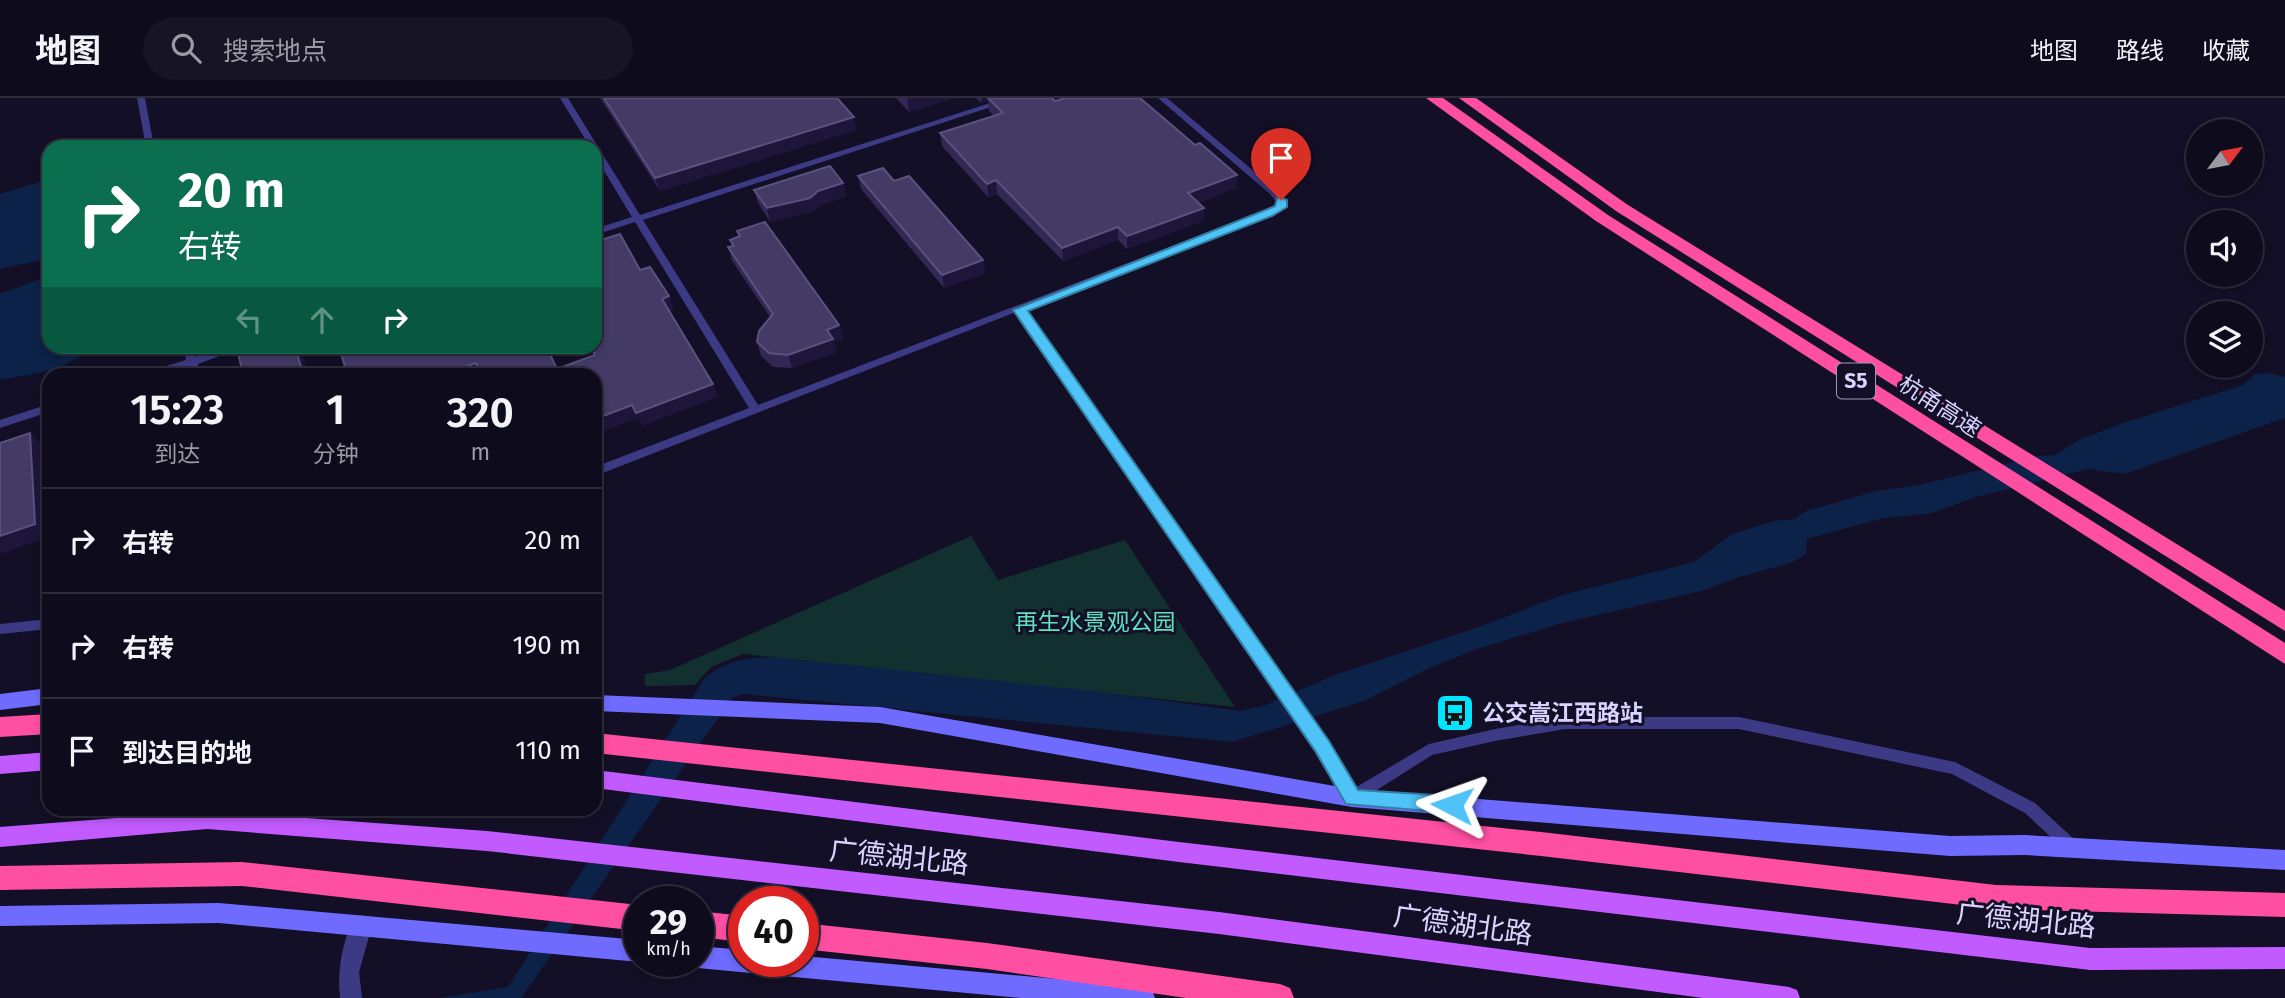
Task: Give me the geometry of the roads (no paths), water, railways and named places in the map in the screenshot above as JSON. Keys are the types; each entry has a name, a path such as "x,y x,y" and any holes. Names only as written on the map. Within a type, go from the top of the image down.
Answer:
{"highway":[{"name":"杭甬高速","path":"1433,98 1602,218 2285,655"},
{"name":"杭甬高速","path":"1466,98 1622,208 2285,622"},
{"path":"0,727 42,724"},
{"path":"602,744 1527,842 1996,897 2285,905"},
{"path":"0,878 242,874 623,916"},
{"path":"819,938 987,956 1280,998"}],"main road":[{"path":"0,765 42,762"},
{"name":"广德湖北路","path":"602,780 1179,852 2090,959 2285,958"},
{"name":"广德湖北路","path":"0,837 206,820 487,841 1219,923 1789,998"}],"street":[{"path":"1020,310 1322,747 1352,798"},
{"path":"0,702 42,697"},
{"path":"602,703 880,715 1352,798 1950,846 2073,848 2285,860"},
{"path":"0,916 219,913 623,950"},
{"path":"351,998 348,972 361,926"},
{"path":"714,958 1144,998"}],"lane":[{"path":"141,98 149,140"},
{"path":"564,98 589,140"},
{"path":"602,230 1015,98"},
{"path":"602,469 1281,207 1281,200 1272,191 1162,98"},
{"path":"602,161 755,410"},
{"path":"190,354 193,368"},
{"path":"174,368 216,354"},
{"path":"0,424 42,410"},
{"path":"0,629 42,625"},
{"path":"1352,798 1429,750 1494,735 1565,723 1739,723 1955,768 2030,808 2073,848"}],"water":[{"path":"42,181 42,260 0,269 0,194"},
{"path":"42,279 42,354 86,354 58,368 42,368 42,372 0,380 0,294"},
{"path":"2263,374 2285,377 2285,418 2124,474 2088,469 1976,497 1932,513 1879,519 1807,539 1806,554 1793,562 1701,591 1559,624 1477,649 1430,668 1364,701 1232,742 744,694 733,697 521,998 439,998 508,987 704,679 728,664 744,659 773,657 1092,691 1240,711 1263,706 1335,675 1487,624 1562,595 1694,562 1732,534 1774,521 1795,519 1806,511 1876,491 1919,485 2038,456 2055,455 2079,440 2123,423 2243,385 2251,378 2263,378"}],"place":[{"name":"公交嵩江西路站","path":"1455,713"}],"park label":[{"name":"再生水景观公园","path":"1095,622"}]}
